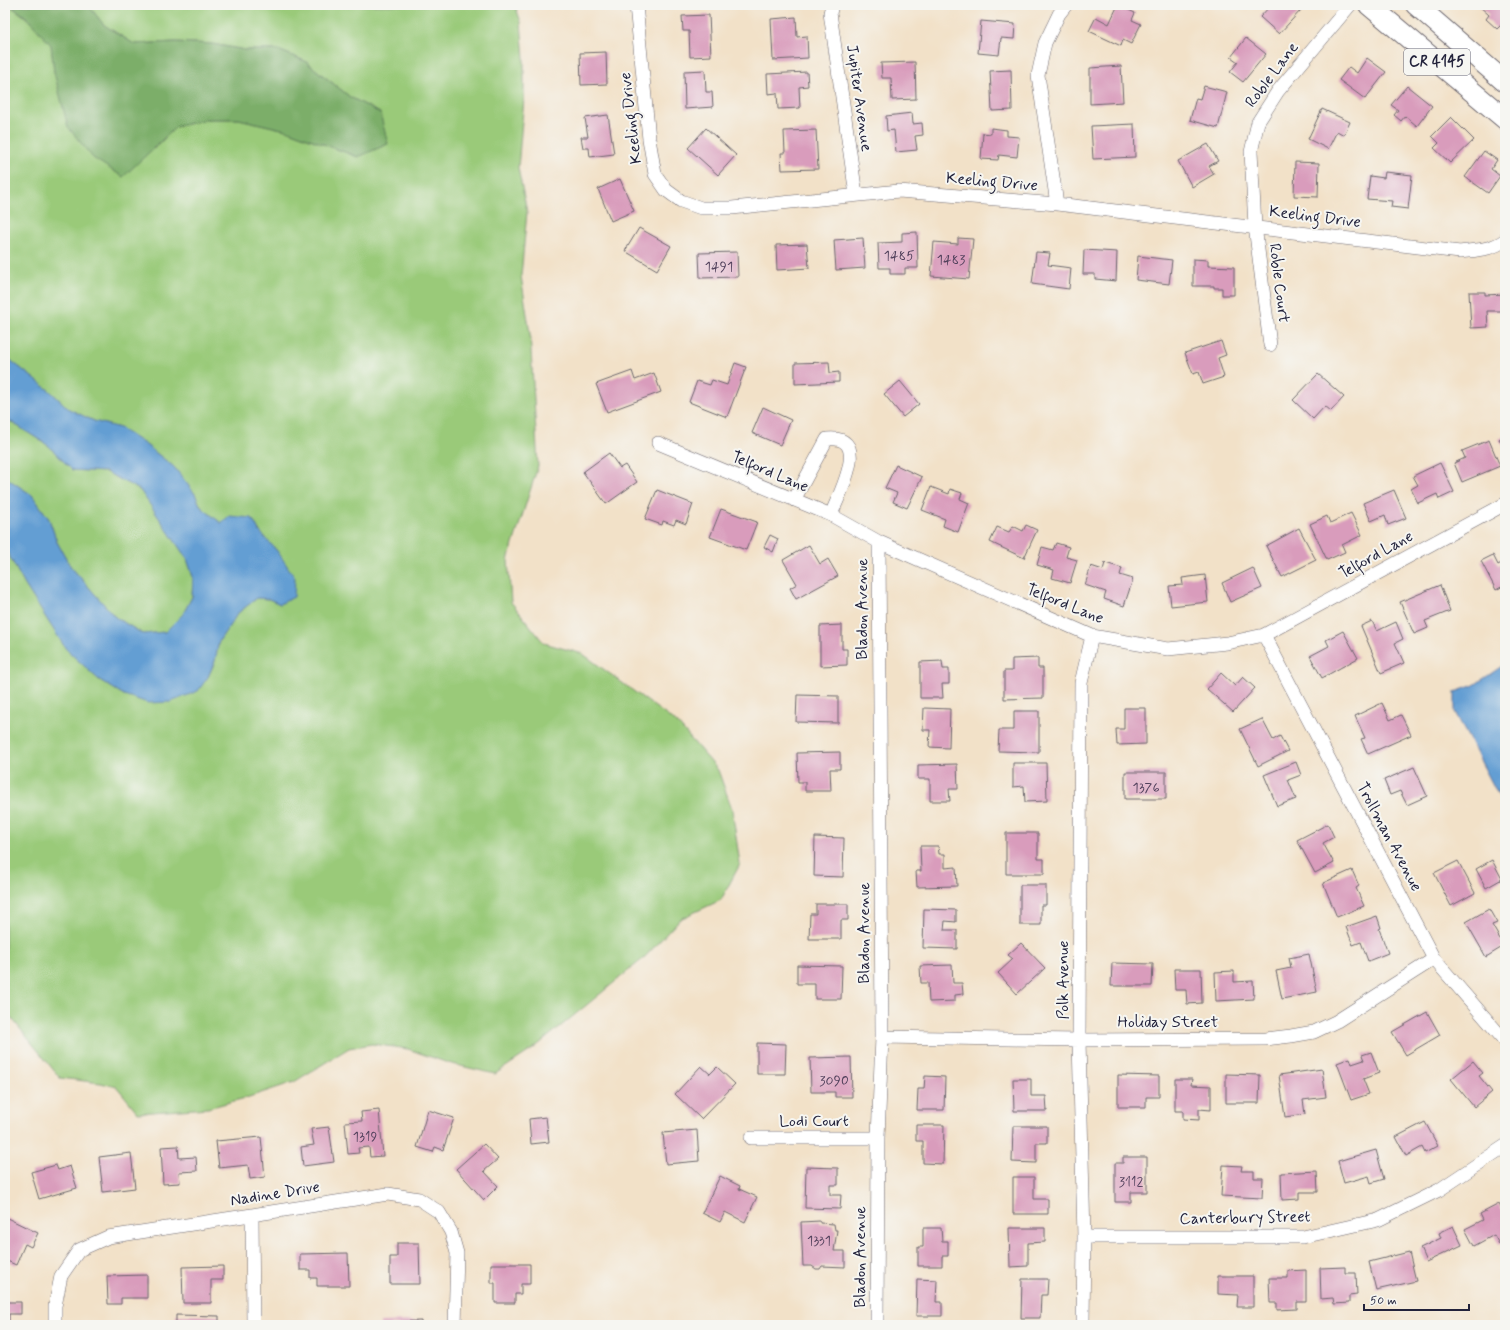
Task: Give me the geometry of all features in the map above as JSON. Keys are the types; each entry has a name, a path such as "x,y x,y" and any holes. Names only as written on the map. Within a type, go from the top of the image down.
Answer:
{"main road":[{"name":"CR 4145","path":"1369,5 1505,119"},
{"name":"CR 4145","path":"1416,5 1505,82"}],"street":[{"name":"Keeling Drive","path":"636,5 649,139 655,174 666,190 681,201 701,208 732,208 899,191 1057,204 1255,226 1460,252 1486,249 1499,245 1505,240"},
{"name":"Jupiter Avenue","path":"832,5 830,13 856,195"},
{"path":"1057,204 1038,75 1045,43 1059,14 1066,5"},
{"name":"Roble Lane","path":"1255,226 1251,152 1258,122 1278,92 1350,5"},
{"name":"Roble Court","path":"1255,226 1270,344"},
{"path":"794,500 827,439 842,440 848,444 852,453 851,462 831,515"},
{"name":"Telford Lane","path":"658,443 831,515 879,542 1092,636 1168,649 1227,643 1264,635 1505,504"},
{"name":"Bladon Avenue","path":"877,1325 878,1138 882,1037 879,542"},
{"name":"Trollman Avenue","path":"1264,635 1434,959 1505,1041"},
{"name":"Polk Avenue","path":"1083,1325 1084,1237 1079,1040 1081,683 1092,636"},
{"name":"Holiday Street","path":"882,1037 1079,1040 1265,1039 1292,1036 1314,1032 1337,1021 1434,959"},
{"name":"Lodi Court","path":"751,1138 878,1138"},
{"name":"Canterbury Street","path":"1084,1237 1303,1237 1378,1220 1439,1190 1505,1146"},
{"name":"Nadine Drive","path":"55,1325 55,1306 61,1276 79,1250 108,1238 388,1194 419,1199 439,1212 452,1232 457,1253 455,1325"},
{"path":"252,1215 253,1325"}],"green space":[{"path":"5,5 10,6 23,15 51,44 53,50 54,72 154,149 176,127 206,119 239,119 286,130 358,157 380,113 350,97 305,61 278,50 245,50 212,44 176,42 134,44 104,25 88,5 515,5 521,22 524,58 524,99 518,168 527,212 521,276 530,334 538,466 508,560 511,602 544,643 583,654 677,723 718,770 732,809 740,864 721,900 680,919 644,958 533,1049 495,1074 448,1063 408,1049 372,1044 349,1048 294,1082 249,1097 208,1108 138,1113 117,1087 101,1083 60,1078 5,1010 5,548 25,585 66,649 98,679 124,695 208,677 215,661 219,641 238,613 257,598 269,599 280,604 278,552 260,532 252,518 221,523 201,507 195,494 174,467 146,445 120,428 94,421 69,409 50,391 5,356"},
{"path":"10,5 88,5 104,25 134,44 176,42 212,44 245,50 278,50 305,61 350,97 380,113 388,144 358,157 286,130 239,119 206,119 176,127 123,177 93,158 68,127 54,72 51,45 26,17"},
{"path":"5,418 49,446 72,470 106,472 140,490 187,559 193,577 192,597 183,614 165,632 143,634 115,617 71,567 57,542 49,519 32,495 5,477"}],"water":[{"path":"5,356 50,391 69,409 94,421 120,428 146,445 174,467 195,494 201,507 221,523 229,516 252,518 260,532 278,552 295,578 294,597 280,604 269,599 257,598 238,613 219,641 215,661 208,677 198,691 171,702 148,703 124,695 98,679 66,649 25,585 5,548 5,477 32,495 49,519 57,542 71,567 115,617 143,634 165,632 183,614 192,597 193,577 187,559 140,490 106,472 72,470 49,446 5,418"},
{"path":"1505,664 1505,808 1455,712 1455,692 1474,685"}],"building":[{"path":"1118,5 1135,13 1132,20 1141,24 1131,44 1123,40 1121,46 1089,31 1096,17 1109,24"},
{"path":"1271,5 1296,5 1301,10 1279,34 1260,17"},
{"path":"1478,5 1505,5 1505,21 1497,29 1486,19 1489,15"},
{"path":"709,15 711,56 690,57 689,31 683,31 682,16"},
{"path":"796,17 797,37 807,36 808,58 773,60 771,19"},
{"path":"981,21 1015,24 1014,39 1001,38 999,55 978,53"},
{"path":"1246,38 1266,54 1243,82 1230,72 1238,62 1231,57"},
{"path":"606,52 607,84 581,85 580,53"},
{"path":"1367,58 1386,72 1365,99 1339,80 1349,67 1357,73"},
{"path":"915,62 916,99 892,100 891,78 882,78 881,63"},
{"path":"1121,66 1123,102 1090,104 1090,68"},
{"path":"705,70 706,92 712,92 713,107 685,109 684,71"},
{"path":"1011,70 1012,110 992,111 990,71"},
{"path":"807,72 808,86 799,87 800,108 778,109 777,93 768,94 767,74"},
{"path":"1204,86 1227,92 1218,128 1190,120 1196,98 1200,99"},
{"path":"1407,86 1432,106 1417,126 1405,116 1401,121 1394,115 1398,110 1391,105"},
{"path":"1322,109 1350,122 1344,135 1337,131 1328,149 1308,139"},
{"path":"912,113 913,124 922,123 923,135 915,136 917,150 896,152 894,130 887,131 886,116"},
{"path":"608,115 614,154 590,157 589,148 583,148 581,137 588,137 585,118"},
{"path":"1451,117 1474,140 1450,163 1434,148 1439,143 1432,136"},
{"path":"1134,124 1135,157 1093,159 1091,126"},
{"path":"706,128 736,155 718,175 688,148"},
{"path":"991,128 1007,130 1007,136 1019,137 1017,157 999,155 998,160 981,159 983,133 991,134"},
{"path":"816,130 818,169 782,170 781,153 785,153 784,131"},
{"path":"1208,144 1218,161 1209,166 1214,174 1192,187 1178,161"},
{"path":"1484,151 1497,160 1491,169 1500,176 1488,193 1465,177"},
{"path":"1295,162 1319,163 1318,197 1294,196"},
{"path":"1385,172 1412,175 1408,209 1391,207 1392,201 1367,199 1370,176 1384,178"},
{"path":"620,179 634,211 611,221 598,189"},
{"path":"639,228 671,246 657,270 625,251"},
{"path":"917,232 918,268 905,268 905,274 890,274 890,268 879,268 878,243 902,242 902,233"},
{"path":"863,238 865,268 836,270 834,240"},
{"path":"958,238 973,239 969,279 931,276 934,242 958,244"},
{"path":"807,244 809,268 777,270 776,245"},
{"path":"1084,250 1117,252 1116,281 1095,279 1095,274 1083,274"},
{"path":"737,252 738,277 700,278 699,253"},
{"path":"1036,252 1050,253 1048,265 1071,268 1069,289 1032,284"},
{"path":"1138,256 1172,260 1169,284 1136,280"},
{"path":"1193,259 1208,260 1208,266 1234,267 1234,295 1222,295 1222,288 1214,288 1214,286 1193,286"},
{"path":"1469,292 1485,292 1485,295 1505,294 1505,311 1487,311 1488,327 1471,328"},
{"path":"1221,341 1226,355 1218,358 1224,377 1203,384 1199,372 1193,374 1185,353"},
{"path":"829,362 830,373 839,372 839,382 795,384 795,363"},
{"path":"735,363 746,367 727,417 689,402 697,381 710,385 712,380 727,385"},
{"path":"632,371 635,380 654,373 661,392 607,412 596,384"},
{"path":"1318,374 1344,397 1331,411 1325,406 1313,419 1293,400"},
{"path":"900,381 919,404 903,417 884,394"},
{"path":"763,407 791,420 780,445 752,433"},
{"path":"1505,436 1505,449 1499,439"},
{"path":"1489,440 1500,466 1462,482 1454,463 1465,458 1462,451"},
{"path":"609,453 620,468 625,465 637,482 606,504 583,472"},
{"path":"1440,463 1454,492 1439,499 1437,494 1418,503 1411,489 1418,485 1413,476"},
{"path":"896,465 922,477 907,508 893,502 897,493 885,488"},
{"path":"931,487 949,494 950,489 962,493 960,499 969,503 958,532 943,526 945,519 922,510"},
{"path":"657,490 693,504 686,524 676,520 674,525 663,521 662,525 645,519"},
{"path":"1394,490 1406,518 1388,525 1385,515 1371,521 1363,503"},
{"path":"721,509 757,522 746,550 710,537"},
{"path":"1351,513 1362,535 1342,545 1345,552 1327,560 1310,524 1327,516 1330,523"},
{"path":"1026,525 1037,530 1024,558 990,542 997,527 1009,532 1013,526 1023,531"},
{"path":"1299,528 1316,560 1282,577 1266,546"},
{"path":"770,535 778,539 773,552 764,547"},
{"path":"1056,543 1069,547 1066,557 1077,560 1070,583 1052,578 1054,570 1037,565 1042,547 1053,550"},
{"path":"809,545 820,564 828,559 838,576 796,599 790,588 797,584 783,560"},
{"path":"1493,555 1498,565 1505,561 1505,585 1496,590 1481,561"},
{"path":"1105,563 1122,568 1120,575 1133,579 1124,606 1104,599 1106,592 1085,585 1091,566 1103,570"},
{"path":"1253,568 1262,588 1230,602 1222,583"},
{"path":"1205,575 1208,602 1171,606 1169,586 1183,585 1182,578"},
{"path":"1440,585 1450,611 1425,621 1428,628 1414,634 1400,602"},
{"path":"1372,621 1377,631 1396,622 1403,639 1395,643 1404,663 1381,673 1361,626"},
{"path":"842,625 842,649 847,649 847,665 820,666 820,626"},
{"path":"1343,631 1358,658 1322,678 1310,656 1329,646 1326,640"},
{"path":"1038,658 1038,668 1043,668 1043,698 1004,699 1004,671 1012,671 1012,659"},
{"path":"942,661 943,669 949,669 949,684 942,684 943,698 920,698 920,662"},
{"path":"1221,673 1235,686 1243,677 1255,688 1233,712 1207,689"},
{"path":"797,695 838,696 838,723 796,722"},
{"path":"1382,703 1390,720 1401,715 1411,735 1368,754 1361,739 1365,738 1355,716"},
{"path":"924,708 950,709 949,748 929,747 930,730 923,730"},
{"path":"1124,708 1146,708 1146,744 1117,745 1116,729 1124,729"},
{"path":"1014,711 1039,711 1039,752 998,751 999,730 1014,730"},
{"path":"1262,719 1273,740 1280,736 1288,751 1258,766 1240,729"},
{"path":"840,752 840,769 830,769 831,791 805,791 805,782 798,782 797,753"},
{"path":"1296,762 1301,775 1288,780 1296,799 1277,806 1264,775"},
{"path":"1013,763 1046,763 1047,801 1025,802 1024,786 1013,787"},
{"path":"957,764 958,789 949,789 950,801 930,801 930,779 918,779 918,765"},
{"path":"1414,767 1427,796 1407,805 1400,791 1390,795 1384,780"},
{"path":"1125,772 1166,772 1166,799 1125,799"},
{"path":"1328,824 1334,837 1323,843 1334,863 1315,873 1297,840"},
{"path":"1006,833 1038,833 1038,859 1044,859 1044,874 1006,874"},
{"path":"815,837 844,838 843,877 814,876"},
{"path":"920,846 938,846 939,854 945,854 945,868 956,867 957,886 917,887 916,871 921,871"},
{"path":"1492,860 1502,879 1486,888 1476,869"},
{"path":"1458,861 1475,893 1451,906 1434,873"},
{"path":"1352,870 1359,886 1356,888 1364,906 1337,917 1323,883"},
{"path":"1020,885 1046,885 1046,905 1041,905 1041,925 1020,925"},
{"path":"816,904 848,904 848,920 841,920 841,939 809,939 810,914 816,914"},
{"path":"924,909 956,910 956,922 945,921 944,930 957,930 957,949 923,948"},
{"path":"1489,909 1497,923 1492,925 1504,946 1486,957 1466,922"},
{"path":"1377,916 1381,928 1379,929 1388,953 1368,961 1361,942 1353,945 1346,927"},
{"path":"1021,943 1045,968 1017,994 998,973 1013,959 1008,955"},
{"path":"1309,954 1317,992 1282,999 1276,971 1291,968 1289,958"},
{"path":"1112,963 1153,964 1152,986 1111,986"},
{"path":"797,965 842,966 841,999 815,999 815,984 797,984"},
{"path":"952,965 953,983 962,983 963,994 955,995 955,1001 929,1002 928,983 921,983 920,966"},
{"path":"1174,969 1201,969 1202,1003 1187,1004 1186,990 1175,990"},
{"path":"1234,971 1234,982 1253,981 1254,999 1216,1001 1215,972"},
{"path":"1427,1012 1440,1035 1406,1055 1392,1032"},
{"path":"757,1043 786,1044 785,1074 757,1074"},
{"path":"1371,1052 1379,1073 1363,1079 1369,1094 1351,1100 1337,1063 1350,1058 1352,1064 1364,1060 1362,1055"},
{"path":"851,1057 852,1097 835,1097 835,1092 811,1092 810,1058"},
{"path":"1473,1061 1483,1073 1479,1076 1492,1092 1474,1107 1451,1079"},
{"path":"701,1066 710,1074 717,1067 735,1084 701,1119 675,1094"},
{"path":"1322,1069 1326,1097 1303,1100 1305,1114 1285,1117 1279,1075"},
{"path":"1226,1074 1260,1075 1259,1103 1226,1103"},
{"path":"1118,1075 1159,1076 1159,1097 1146,1097 1146,1107 1118,1107"},
{"path":"925,1076 945,1077 944,1110 917,1110 918,1089 924,1089"},
{"path":"1013,1079 1031,1079 1031,1096 1046,1096 1047,1111 1014,1111"},
{"path":"1175,1079 1192,1079 1191,1085 1211,1086 1211,1110 1199,1109 1199,1120 1183,1119 1183,1111 1175,1111"},
{"path":"379,1110 383,1156 370,1157 369,1147 358,1148 359,1153 348,1154 345,1122 362,1121 361,1112"},
{"path":"428,1110 454,1118 443,1150 435,1147 433,1152 417,1147"},
{"path":"546,1117 549,1142 531,1144 529,1119"},
{"path":"1425,1122 1438,1146 1425,1153 1422,1147 1406,1156 1396,1137"},
{"path":"916,1125 944,1125 943,1164 923,1163 923,1141 916,1141"},
{"path":"1013,1126 1047,1126 1047,1143 1036,1143 1036,1163 1012,1162"},
{"path":"329,1127 334,1162 303,1166 301,1147 314,1145 311,1129"},
{"path":"697,1130 699,1161 666,1164 663,1133"},
{"path":"261,1137 265,1177 250,1179 248,1165 219,1168 216,1141"},
{"path":"484,1144 498,1159 484,1171 498,1186 484,1200 456,1169"},
{"path":"178,1146 179,1158 196,1157 197,1171 179,1172 180,1183 163,1184 161,1147"},
{"path":"1376,1150 1384,1179 1371,1183 1369,1176 1344,1183 1338,1161"},
{"path":"131,1153 135,1188 103,1192 99,1157"},
{"path":"1123,1157 1147,1157 1147,1192 1131,1192 1131,1202 1115,1202 1115,1163 1123,1163"},
{"path":"56,1165 58,1170 70,1166 77,1188 39,1199 31,1172"},
{"path":"1223,1165 1242,1166 1241,1171 1254,1171 1254,1178 1263,1178 1262,1198 1221,1196"},
{"path":"806,1167 838,1168 838,1185 830,1185 830,1195 841,1195 840,1209 805,1208"},
{"path":"1317,1171 1318,1192 1299,1192 1299,1199 1282,1200 1281,1173"},
{"path":"720,1176 740,1186 739,1189 757,1197 745,1222 725,1212 720,1222 702,1213"},
{"path":"1013,1177 1034,1177 1034,1199 1048,1199 1048,1214 1013,1214"},
{"path":"1499,1204 1505,1215 1505,1241 1499,1244 1494,1235 1474,1246 1465,1229 1483,1220 1480,1214"},
{"path":"5,1217 38,1233 31,1247 25,1244 16,1265 5,1260"},
{"path":"820,1221 820,1223 834,1224 835,1230 837,1230 834,1251 845,1251 845,1267 822,1266 820,1269 816,1269 812,1266 803,1266 801,1222"},
{"path":"1453,1226 1462,1245 1426,1262 1420,1248 1441,1238 1439,1233"},
{"path":"923,1228 941,1228 942,1241 948,1241 948,1256 942,1256 942,1266 918,1266 918,1247 923,1247"},
{"path":"1009,1228 1045,1228 1045,1242 1028,1243 1028,1266 1010,1267"},
{"path":"397,1243 419,1243 420,1284 390,1284 390,1257 397,1257"},
{"path":"1409,1252 1416,1281 1376,1290 1369,1262"},
{"path":"348,1253 349,1286 317,1286 317,1278 310,1278 310,1270 300,1270 300,1254"},
{"path":"491,1264 530,1264 530,1284 521,1284 521,1294 515,1294 515,1303 495,1303 495,1283 491,1283"},
{"path":"223,1266 223,1280 211,1280 211,1303 183,1303 182,1267"},
{"path":"1345,1267 1345,1273 1356,1273 1357,1295 1349,1296 1349,1303 1334,1304 1333,1298 1321,1299 1320,1268"},
{"path":"1306,1270 1306,1302 1297,1302 1297,1309 1277,1310 1277,1303 1270,1303 1269,1278 1288,1278 1288,1271"},
{"path":"147,1275 147,1298 121,1298 121,1304 108,1304 107,1276"},
{"path":"1218,1276 1253,1276 1253,1307 1237,1307 1238,1295 1218,1294"},
{"path":"917,1279 937,1280 936,1302 942,1302 942,1316 916,1316"},
{"path":"1022,1279 1048,1279 1047,1295 1041,1295 1040,1318 1021,1318"},
{"path":"5,1302 21,1302 21,1314 9,1314 9,1325 5,1325"},
{"path":"176,1315 219,1316 219,1325 176,1325"},
{"path":"421,1321 421,1325 380,1325 380,1322"}]}
